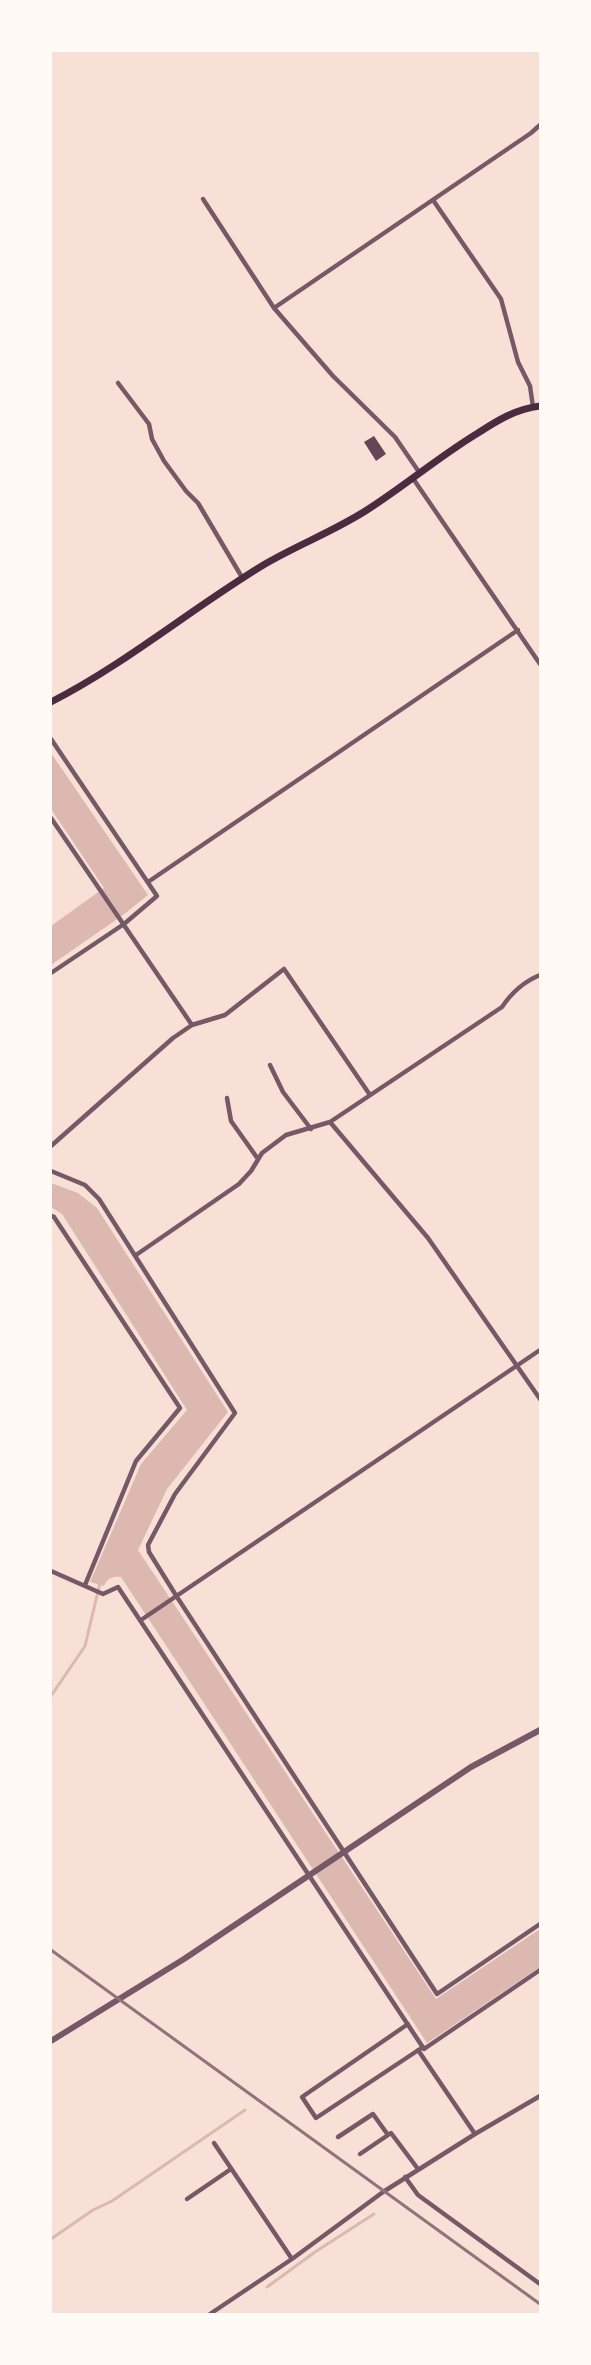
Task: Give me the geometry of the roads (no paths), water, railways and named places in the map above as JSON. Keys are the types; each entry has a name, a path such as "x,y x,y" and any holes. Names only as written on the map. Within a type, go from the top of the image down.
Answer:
{"main road":[{"path":"51,702 120,662 266,564 370,508 442,455 498,420 514,412 537,406"}],"street":[{"path":"274,308 531,134 540,125"},
{"path":"203,199 274,308 333,375 395,437 416,475 539,661"},
{"path":"433,200 501,299 518,362 537,406"},
{"path":"118,382 149,424 152,439 164,461 198,503 243,579"},
{"path":"148,882 518,630"},
{"path":"51,739 157,896 124,924 51,973"},
{"path":"51,818 192,1025"},
{"path":"51,1146 173,1038 192,1025 225,1015 285,969 370,1095"},
{"path":"136,1256 239,1185 262,1153 286,1135 330,1122 502,1007 511,994 528,980 540,975"},
{"path":"270,1065 284,1092 311,1129"},
{"path":"227,1098 231,1121 258,1159"},
{"path":"330,1122 429,1238 540,1399"},
{"path":"51,1172 85,1185 99,1199 235,1413 175,1494 148,1545 149,1552 177,1597 437,1994 540,1923"},
{"path":"51,1216 54,1217 180,1408 136,1461 85,1585"},
{"path":"141,1620 540,1350"},
{"path":"51,1571 103,1594 118,1587 408,2024 421,2049 475,2134"},
{"path":"51,2041 138,1988 471,1767 540,1730"},
{"path":"408,2024 302,2097 316,2118 424,2049 540,1970"},
{"path":"210,2314 292,2259 405,2177 540,2096"},
{"path":"338,2137 373,2114 388,2135"},
{"path":"360,2154 391,2133 418,2169"},
{"path":"214,2143 292,2259"},
{"path":"187,2199 231,2169"},
{"path":"405,2177 418,2195 540,2284"}],"waterway":[{"path":"51,1696 85,1646 100,1583"},
{"path":"51,2239 93,2210 112,2201 245,2110"},
{"path":"267,2287 315,2252 374,2214"}],"railway":[{"path":"51,1950 540,2304"}]}
